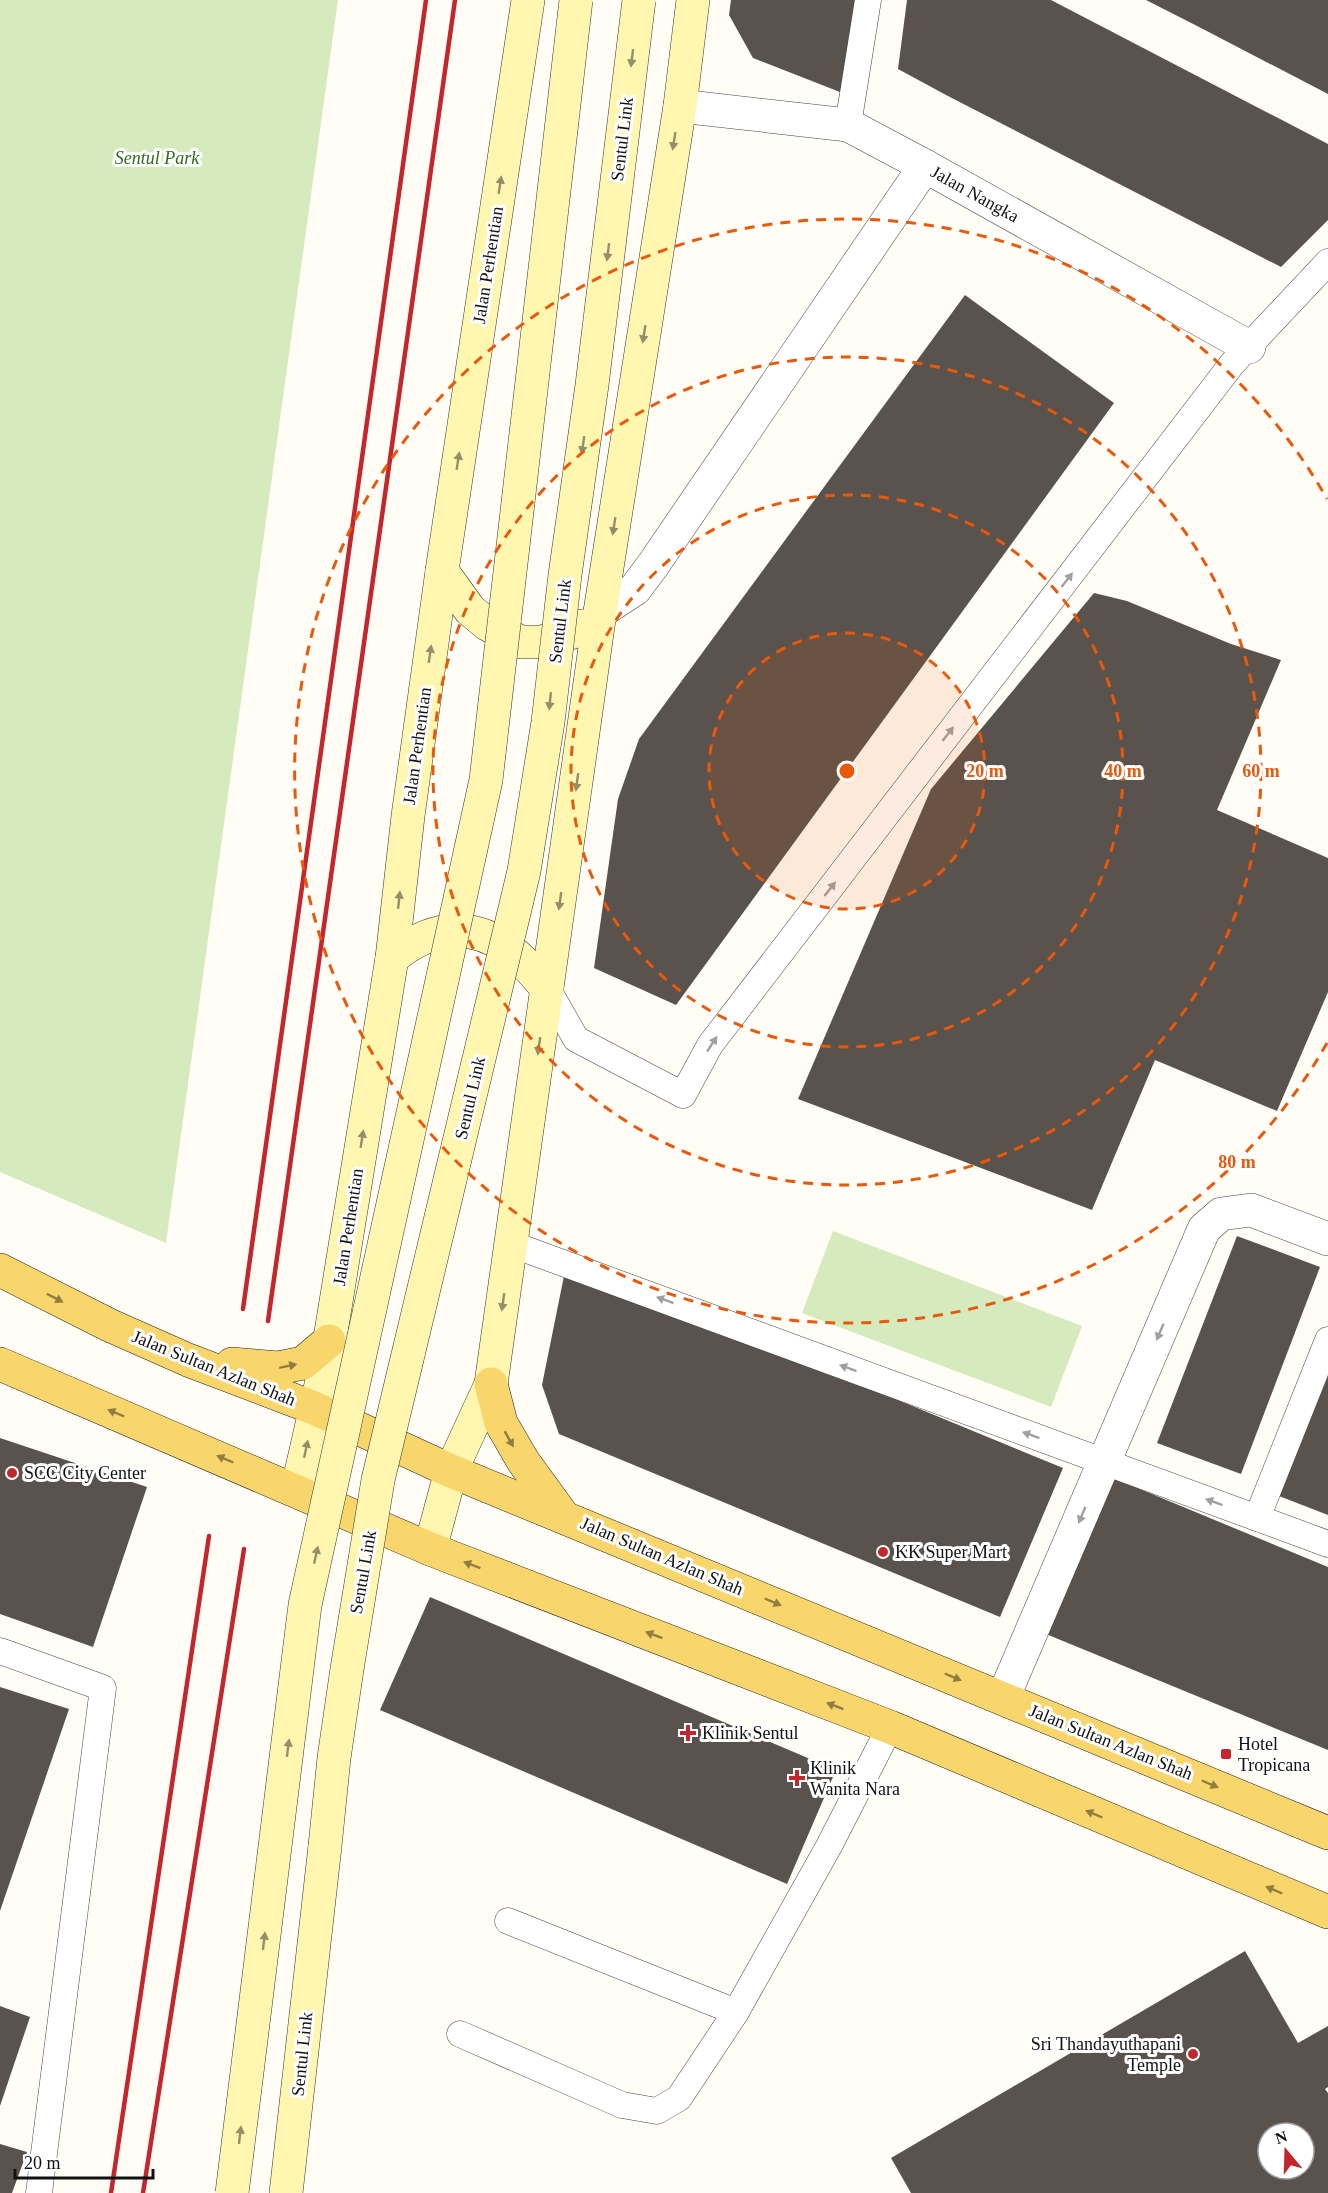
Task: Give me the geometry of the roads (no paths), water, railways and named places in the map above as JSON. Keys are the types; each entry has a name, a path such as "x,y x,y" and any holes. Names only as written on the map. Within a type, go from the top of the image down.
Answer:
{"main road":[{"name":"Jalan Perhentian","path":"297,1490 326,1363 392,958 408,816 442,571 528,0"},
{"path":"232,2193 305,1605 486,780 576,0"},
{"name":"Sentul Link","path":"286,2193 334,1758 378,1480 524,871 546,733 565,575 592,386 639,0"},
{"path":"429,1549 451,1471 491,1384 600,612 680,106 693,0"},
{"path":"442,571 470,610 487,624 520,642 542,642 576,631 600,612"},
{"path":"392,958 409,944 428,935 449,930 471,932 491,938 509,949 547,988"},
{"name":"Jalan Sultan Azlan Shah","path":"0,1270 109,1325 188,1360 314,1408 451,1471 1328,1833"},
{"path":"188,1360 278,1368 303,1363 329,1341"},
{"path":"0,1364 297,1490 429,1549 890,1727 1328,1912"},
{"path":"491,1384 501,1423 523,1461 563,1516"}],"street":[{"name":"Jalan Nangka","path":"680,106 848,125 1249,346"},
{"path":"600,612 635,588 653,565 925,166"},
{"path":"1004,1698 1204,1229 1221,1214 1251,1210 1328,1239"}],"lane":[{"path":"848,125 868,0"},
{"path":"547,988 576,1039 683,1095 710,1045 1225,374 1328,262"},
{"path":"511,1244 1328,1544"},
{"path":"1257,1518 1328,1340"},
{"path":"0,1651 103,1688 39,2193"},
{"path":"460,2034 622,2105 657,2112 679,2098 736,2012 829,1846 890,1727"},
{"path":"508,1922 736,2012"}],"railway":[{"path":"243,1309 426,0"},
{"path":"268,1321 455,0"},
{"path":"111,2193 209,1536"},
{"path":"143,2193 244,1549"}],"place":[{"name":"SCC City Center","path":"12,1473"},
{"name":"KK Super Mart","path":"883,1552"},
{"name":"Klinik Sentul","path":"688,1733"},
{"name":"Hotel Tropicana","path":"1226,1754"},
{"name":"Klinik Wanita Nara","path":"797,1778"},
{"name":"Sri Thandayuthapani Temple","path":"1193,2054"}],"park label":[{"name":"Sentul Park","path":"157,158"}]}
